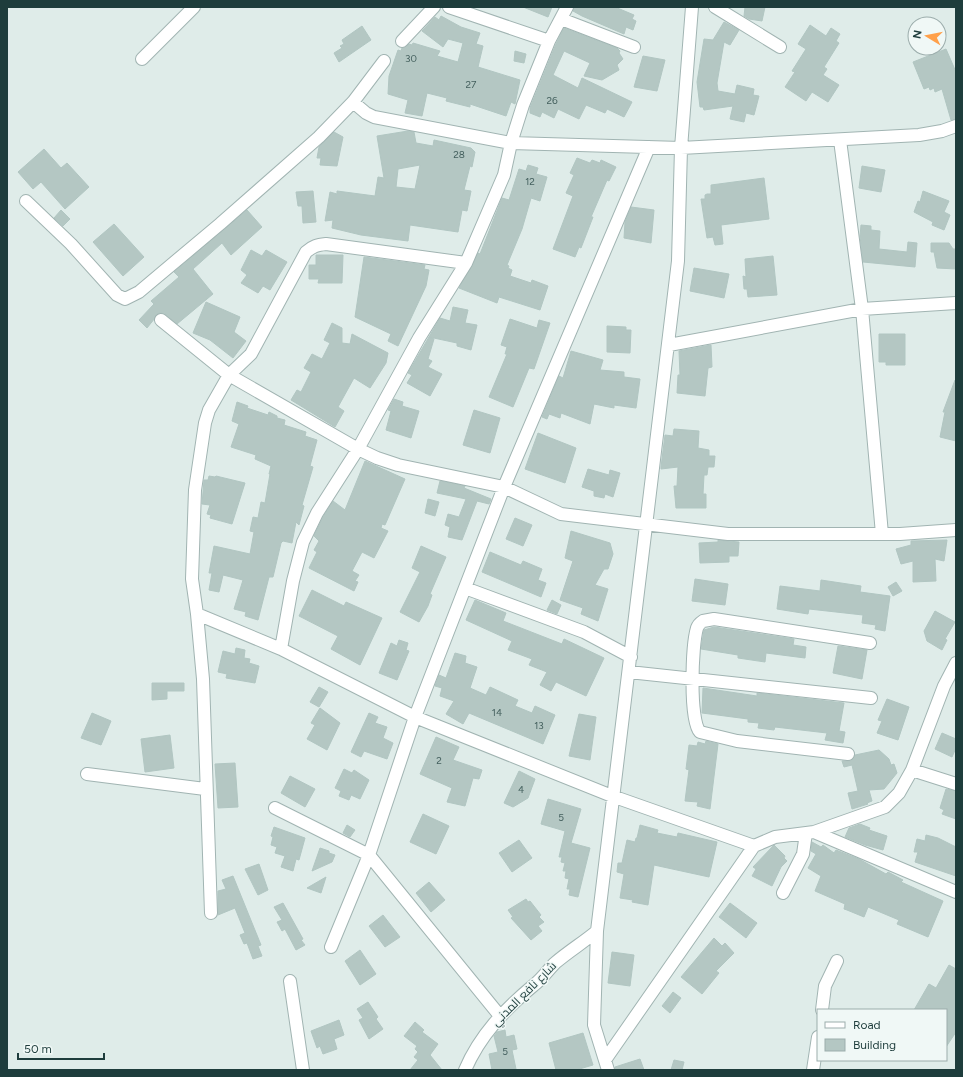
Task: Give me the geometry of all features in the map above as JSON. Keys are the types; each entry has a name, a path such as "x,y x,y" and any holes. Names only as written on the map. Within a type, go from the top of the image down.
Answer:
{"street":[{"path":"142,59 194,7"},
{"path":"402,41 434,7"},
{"path":"449,7 549,41"},
{"path":"281,649 293,581 303,542 317,513 358,449 420,338 466,263 504,175 522,105 549,41 567,7"},
{"path":"607,1065 594,1025 597,931 612,796 648,524 678,260 681,148 692,7"},
{"path":"715,7 780,47"},
{"path":"561,19 634,47"},
{"path":"26,201 71,244 120,298 129,298 149,284 220,224 319,136 353,102 384,61"},
{"path":"353,102 366,113 374,117 511,143 681,148 928,134 956,126"},
{"path":"840,140 862,309 882,534"},
{"path":"331,947 368,855 415,717 504,487 649,147"},
{"path":"211,913 205,789 203,679 192,579 195,490 200,444 209,410 229,375 251,354 306,252 311,247 326,244 466,263"},
{"path":"668,345 862,309 956,303"},
{"path":"161,320 229,375 358,449 398,465 504,487 561,514 728,534 882,534 956,530"},
{"path":"465,588 584,632 631,657"},
{"path":"197,614 281,649 415,717 612,796 754,846"},
{"path":"848,754 737,741 700,732 694,721 692,678 697,629 699,625 708,619 870,643"},
{"path":"607,1065 754,846 775,837 810,832 884,808 899,793 912,770 944,686 956,663"},
{"path":"629,672 871,698"},
{"path":"912,770 956,784"},
{"path":"87,774 205,789"},
{"path":"275,808 368,855 500,1016"},
{"path":"810,832 956,892"},
{"path":"783,894 804,854 810,832"},
{"name":"شارع نافع المدني","path":"465,1070 477,1046 500,1016 524,992 535,984 545,972 597,931"},
{"path":"822,1009 825,986 837,961"},
{"path":"290,981 303,1070"},
{"path":"813,1070 817,1044"}],"building":[{"path":"523,7 552,7 548,17"},
{"path":"574,7 615,7 634,15 632,19 636,21 633,30 626,27 624,34 582,16 573,11"},
{"path":"745,7 765,7 762,21 749,19 744,16"},
{"path":"441,16 461,27 480,33 476,44 483,46 478,67 520,80 515,104 511,102 506,116 470,104 470,107 446,101 447,98 427,93 422,116 405,113 408,100 388,94 389,76 398,50 401,51 402,48 409,44 412,45 413,43 440,51 437,56 458,62 463,43 448,39 443,47 422,31 435,17 439,20"},
{"path":"724,22 739,30 730,45 724,42 717,83 718,91 735,94 737,85 754,89 753,95 759,96 754,115 746,113 744,122 730,119 733,106 704,110 703,107 700,107 697,82 704,39 713,40"},
{"path":"810,25 826,36 831,28 840,34 836,41 839,43 824,67 827,69 823,75 839,85 828,102 812,92 806,101 785,87 795,72 792,71 806,49 798,44"},
{"path":"362,26 371,40 339,62 334,53 342,48 340,46 344,44 342,40"},
{"path":"564,28 617,48 623,59 617,65 619,70 602,80 584,76 590,63 564,51 553,75 578,88 582,78 632,102 624,117 607,109 605,113 586,105 579,119 558,109 554,118 542,112 540,117 530,113 530,108"},
{"path":"515,51 526,54 524,63 514,61"},
{"path":"947,51 956,72 956,119 951,120 942,89 935,92 934,88 930,90 929,87 924,89 913,62 928,56 947,56"},
{"path":"643,56 665,60 657,91 634,87"},
{"path":"408,131 414,132 416,143 433,146 434,140 471,148 475,152 472,167 470,166 464,190 471,191 467,211 462,210 458,232 410,225 408,241 361,235 332,228 333,220 325,221 330,192 337,194 337,191 375,196 378,177 384,178 377,136","holes":["420,165 415,189 396,187 398,169"]},
{"path":"334,132 343,137 337,166 320,165 321,158 317,158 319,147"},
{"path":"44,149 61,168 67,163 89,187 65,209 41,182 33,189 18,172"},
{"path":"577,158 590,163 592,160 600,163 601,160 616,167 609,181 607,180 591,217 593,217 581,248 579,247 575,257 553,249 573,196 566,193 574,175 570,173"},
{"path":"528,165 538,168 536,174 547,177 540,201 531,198 522,229 507,265 509,266 508,268 512,270 510,276 531,283 532,280 548,286 540,310 499,297 497,303 459,288 478,253 480,254 502,198 509,200 519,169 526,171"},
{"path":"862,166 885,170 881,192 859,188"},
{"path":"764,178 769,219 721,225 723,244 715,245 713,237 707,238 701,199 705,199 705,195 707,194 711,194 711,185"},
{"path":"313,191 316,222 303,223 302,206 298,206 296,192"},
{"path":"923,191 949,201 944,212 950,215 944,230 932,225 933,222 914,212 918,201 920,202"},
{"path":"631,207 654,210 651,243 624,238 625,222"},
{"path":"61,210 70,219 63,226 54,218"},
{"path":"247,210 262,227 231,255 222,243 193,269 213,294 177,324 165,314 159,313 147,328 139,320 154,304 151,301 179,277 174,272"},
{"path":"114,224 144,257 123,276 93,242"},
{"path":"861,225 871,226 871,230 880,231 879,249 907,252 908,242 917,243 915,267 863,262 860,236"},
{"path":"931,243 949,243 953,249 956,249 956,269 937,268 934,252 931,252"},
{"path":"251,250 262,256 266,250 287,262 270,290 263,286 258,293 241,283 247,275 241,270"},
{"path":"316,255 343,255 342,283 318,283 319,279 309,279 309,265 316,265"},
{"path":"773,256 777,295 748,297 747,289 744,289 743,276 746,277 745,259"},
{"path":"364,257 425,265 424,269 429,270 426,286 398,346 388,341 391,334 355,317"},
{"path":"694,268 729,274 724,298 690,291"},
{"path":"206,302 240,317 234,332 246,341 233,358 210,340 193,333"},
{"path":"453,307 468,310 465,323 477,325 471,350 457,346 457,343 429,337 434,339 428,359 432,361 428,367 442,374 430,396 407,383 412,375 408,373 440,318 450,321"},
{"path":"510,319 537,328 539,320 550,323 534,369 529,368 513,407 489,397 507,354 505,354 507,347 501,345"},
{"path":"332,323 342,328 342,343 350,344 352,334 388,353 386,363 370,388 354,378 338,407 344,411 335,427 291,400 297,390 301,392 311,372 304,368 312,354 322,359 330,343 324,340"},
{"path":"607,326 626,327 626,330 631,330 630,353 607,352"},
{"path":"879,334 905,334 905,365 886,365 886,362 879,362"},
{"path":"711,345 712,367 708,368 705,396 677,393 678,375 680,375 679,351"},
{"path":"571,351 603,360 600,370 624,372 624,377 640,379 636,408 614,405 614,408 594,404 590,424 561,413 560,418 549,414 547,419 542,417 559,376 563,378"},
{"path":"955,380 956,441 940,437 945,412 943,412"},
{"path":"394,399 403,402 402,406 419,411 411,438 386,430 391,411 388,410"},
{"path":"237,402 248,406 247,408 268,415 269,412 277,416 277,418 285,420 284,425 306,432 305,436 317,440 310,466 313,467 302,505 304,506 299,525 296,522 292,543 283,541 281,543 273,577 269,577 258,620 245,616 246,612 234,609 243,580 223,575 219,592 209,590 212,573 209,573 214,546 250,554 254,532 250,531 253,517 258,518 261,502 265,503 270,474 271,466 255,459 256,455 231,447 239,424 232,421"},
{"path":"474,410 500,418 490,453 463,445"},
{"path":"674,429 699,431 698,448 709,450 709,456 715,456 714,467 708,467 707,475 704,475 703,494 706,494 706,508 676,508 674,486 677,486 678,467 661,469 665,435 673,436"},
{"path":"538,433 576,448 565,483 525,469"},
{"path":"365,461 405,479 385,525 382,524 381,528 388,531 374,558 362,552 352,571 359,575 355,581 358,582 354,591 309,568 317,552 314,550 319,541 314,536 323,517 333,501 345,510"},
{"path":"588,469 609,475 610,470 620,473 613,497 605,494 604,498 594,496 594,491 582,487"},
{"path":"209,476 216,476 245,483 232,524 210,518 211,515 207,514 210,505 202,504 204,480 208,480"},
{"path":"440,481 465,486 464,488 491,499 489,504 477,501 462,540 448,537 450,527 445,525 448,514 459,517 466,499 437,493"},
{"path":"428,499 439,502 435,516 425,513"},
{"path":"515,518 532,525 523,546 506,539"},
{"path":"571,531 610,543 613,554 608,569 604,569 595,585 608,589 598,621 581,614 583,608 560,600 573,561 565,558"},
{"path":"718,540 739,542 738,556 729,556 729,562 700,563 699,543 718,542"},
{"path":"947,540 944,561 935,559 936,581 913,582 913,561 901,564 896,549 911,545 911,541"},
{"path":"421,546 446,557 430,594 432,595 428,606 419,622 400,612 420,572 412,568"},
{"path":"490,552 521,565 523,561 542,569 538,580 546,583 541,597 482,572"},
{"path":"695,579 728,584 725,605 692,601"},
{"path":"821,580 861,586 860,592 890,596 885,631 875,629 876,625 862,623 863,615 809,609 808,614 777,609 780,586 820,591"},
{"path":"896,582 902,591 893,596 888,587"},
{"path":"312,590 344,606 346,602 382,618 360,665 331,649 338,636 299,616"},
{"path":"475,600 506,613 503,621 562,644 564,639 604,658 586,696 556,682 551,691 540,685 547,672 529,665 532,659 508,650 512,641 466,620"},
{"path":"552,600 561,605 557,614 547,610"},
{"path":"935,611 955,622 945,639 947,640 942,650 927,641 924,631"},
{"path":"714,627 794,639 793,645 806,647 805,658 766,653 765,662 738,658 738,655 701,649 704,630"},
{"path":"399,640 408,643 406,650 409,651 397,680 379,673 391,643 397,646"},
{"path":"838,646 867,650 862,679 833,673"},
{"path":"236,648 245,650 244,658 250,659 249,663 259,666 255,683 226,678 227,674 218,672 223,651 235,654"},
{"path":"455,653 466,656 465,663 477,667 470,688 486,695 490,687 518,700 515,706 532,713 535,706 555,715 543,744 469,713 463,724 446,714 454,701 440,696 442,688 435,686 439,675 446,678"},
{"path":"152,683 184,683 184,691 167,691 167,699 152,700"},
{"path":"319,687 328,692 319,707 310,702"},
{"path":"703,688 757,696 757,693 844,703 839,731 845,732 843,743 825,740 827,733 775,727 774,730 758,728 759,723 748,722 748,719 702,713"},
{"path":"887,699 909,707 898,740 877,733 882,721 878,720"},
{"path":"320,708 340,723 327,750 307,739 315,725 311,723"},
{"path":"92,713 111,721 101,745 81,738"},
{"path":"369,713 378,717 375,723 387,727 383,738 393,743 387,759 364,751 361,757 351,752"},
{"path":"579,714 596,717 590,760 569,756"},
{"path":"942,733 956,739 956,748 952,757 935,749"},
{"path":"170,735 174,768 145,772 141,739"},
{"path":"436,737 459,747 453,760 482,770 479,779 473,778 465,806 447,802 452,788 420,774"},
{"path":"706,741 718,744 710,809 697,806 698,802 685,801 689,770 686,769 689,745 697,746 698,742 705,744"},
{"path":"879,750 889,759 891,765 894,764 897,773 884,789 869,790 872,801 867,803 868,804 852,809 848,793 858,791 852,765 844,767 842,761 851,761 855,755"},
{"path":"235,763 238,807 218,808 215,764"},
{"path":"344,769 352,773 354,770 369,780 360,799 351,795 349,800 339,796 341,791 335,788"},
{"path":"519,771 535,779 528,798 513,807 504,803"},
{"path":"290,776 315,789 305,807 281,793"},
{"path":"946,789 956,791 956,819 942,814 944,810 940,808"},
{"path":"548,799 581,809 571,843 590,848 578,897 569,895 570,889 567,889 569,879 565,878 566,871 563,871 565,863 561,862 562,857 559,857 565,831 541,824"},
{"path":"423,814 449,826 436,854 410,842"},
{"path":"860,824 870,828 869,830 887,836 883,850 845,837 849,828"},
{"path":"347,825 355,830 350,837 343,833"},
{"path":"640,825 658,830 657,833 677,837 678,833 717,842 709,877 654,865 648,905 632,902 633,900 620,898 624,874 617,872 618,863 622,863 627,840 635,842"},
{"path":"274,827 305,838 299,860 296,859 293,871 281,867 285,856 275,853 277,847 271,845 273,837 271,836"},
{"path":"926,835 938,838 956,847 956,876 915,862 918,852 914,852 917,839 925,841"},
{"path":"519,840 532,858 512,872 499,853"},
{"path":"812,842 821,847 823,845 834,853 836,850 859,859 886,874 888,872 903,880 901,882 943,901 928,937 897,924 899,920 868,907 864,917 844,909 845,904 815,891 821,876 808,868 816,854 811,851"},
{"path":"774,845 785,856 784,858 787,861 781,867 772,886 752,876 756,869 753,867"},
{"path":"320,848 335,855 332,862 312,871"},
{"path":"259,864 268,890 258,895 245,869"},
{"path":"233,876 261,945 258,946 262,956 253,959 247,943 244,944 240,935 245,933 235,908 218,915 218,891 226,889 222,880"},
{"path":"326,877 321,893 307,888"},
{"path":"429,882 445,900 431,912 416,893"},
{"path":"526,899 528,902 530,901 541,915 539,917 544,922 538,926 542,931 531,940 511,918 513,917 508,910"},
{"path":"283,903 303,939 301,940 305,945 296,950 285,929 282,931 277,922 282,920 274,907"},
{"path":"730,903 757,923 746,938 719,917"},
{"path":"383,915 400,937 385,947 369,926"},
{"path":"714,938 722,946 725,943 734,953 716,971 719,973 702,994 681,977"},
{"path":"360,950 376,974 360,985 345,961"},
{"path":"612,952 634,955 630,986 608,983"},
{"path":"949,965 956,969 956,1032 947,1046 947,1009 915,1009 929,984 936,988"},
{"path":"673,992 681,998 670,1013 662,1006"},
{"path":"368,1002 378,1017 376,1019 383,1029 369,1039 359,1020 363,1018 357,1009"},
{"path":"339,1020 344,1035 334,1039 337,1049 323,1054 320,1046 317,1048 311,1031"},
{"path":"415,1022 424,1030 422,1032 438,1044 430,1055 442,1070 410,1070 418,1060 414,1057 418,1052 415,1049 417,1046 404,1036"},
{"path":"505,1030 506,1037 514,1035 517,1049 512,1050 516,1069 492,1070 489,1054 498,1052 494,1036 497,1032"},
{"path":"583,1033 593,1065 576,1070 556,1070 549,1043"},
{"path":"640,1059 644,1070 615,1070 615,1067"},
{"path":"674,1060 684,1062 682,1070 671,1070"}]}
